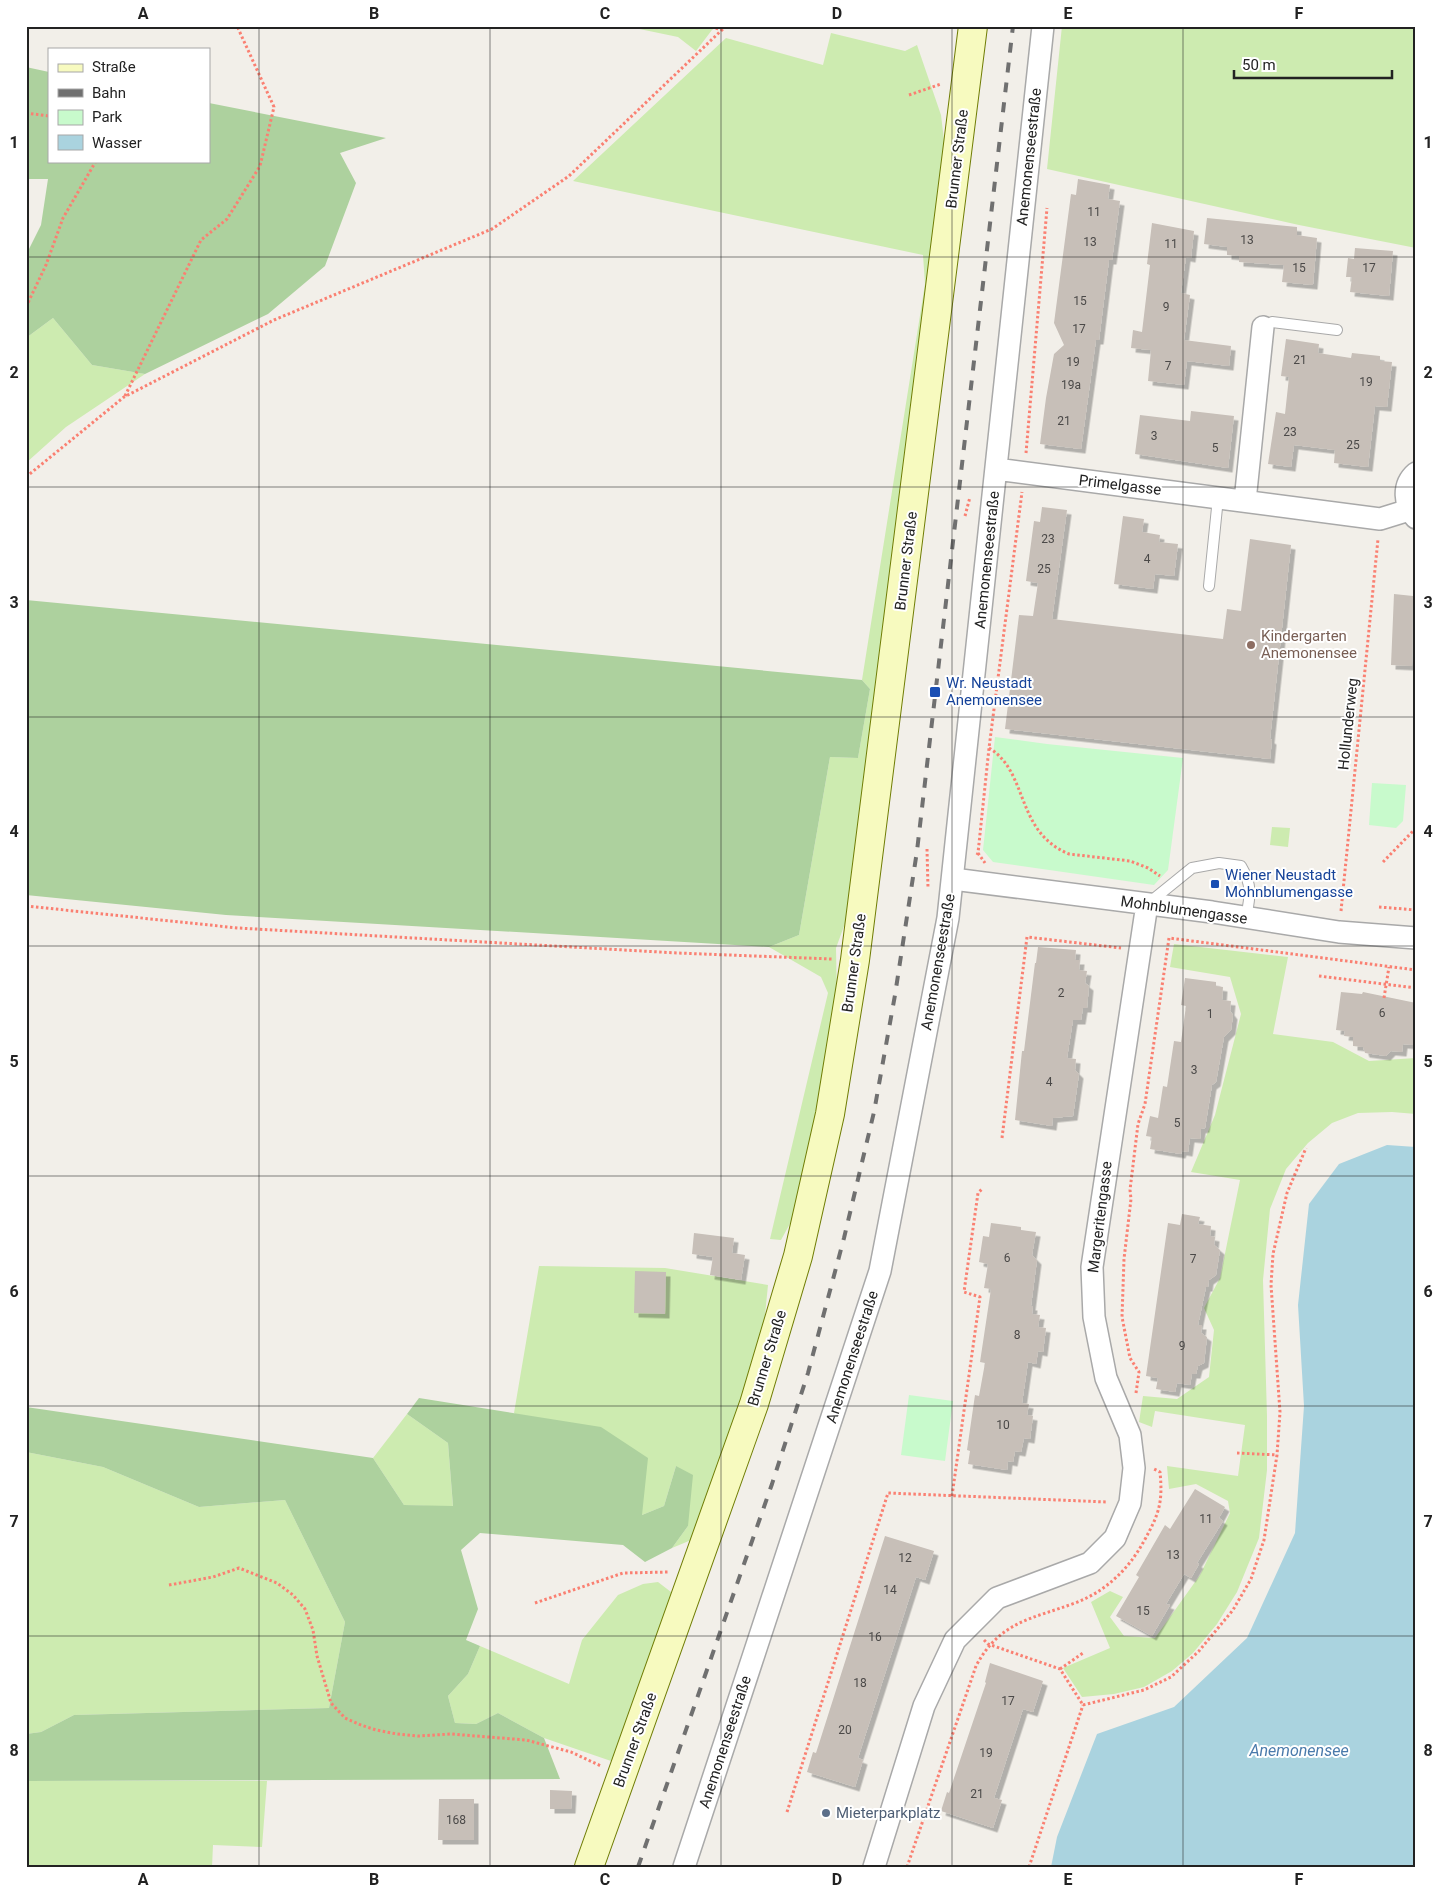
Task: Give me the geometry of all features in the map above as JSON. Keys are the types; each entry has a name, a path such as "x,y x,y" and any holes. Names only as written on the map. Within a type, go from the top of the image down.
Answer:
{"main road":[{"name":"Brunner Straße","path":"590,1867 754,1404 798,1256 830,1114 855,960 974,26"}],"street":[{"name":"Anemonenseestraße","path":"684,1867 880,1271 948,918 1042,26"},
{"path":"1245,501 1263,327"},
{"name":"Primelgasse","path":"996,469 1380,519 1412,514 1405,494 1410,478 1416,473"},
{"name":"Mohnblumengasse","path":"953,879 1147,904 1339,932 1416,938"},
{"name":"Margeritengasse","path":"874,1867 924,1706 955,1640 997,1598 1090,1563 1115,1538 1130,1503 1134,1468 1130,1435 1106,1378 1094,1317 1092,1267 1147,904"}],"lane":[{"path":"1263,327 1272,322 1338,330"},
{"path":"1209,586 1218,498"},
{"path":"1147,904 1192,868 1219,863 1241,866 1248,878 1250,890 1246,918"}],"path":[{"path":"124,397 201,240 227,219 260,166 274,107 237,26"},
{"path":"706,26 725,28"},
{"path":"26,477 124,397 274,320 492,229 569,176 725,28"},
{"path":"909,95 948,81 966,82"},
{"path":"26,113 48,116"},
{"path":"26,307 46,265 63,218 95,162"},
{"path":"953,879 978,853 989,748 1024,472 1047,203"},
{"name":"Hollunderweg","path":"1339,932 1380,519"},
{"path":"989,748 999,754 1010,768 1033,824 1061,850 1069,854 1130,861 1148,868 1174,883"},
{"path":"1383,862 1416,828"},
{"path":"26,906 238,928 667,953 855,960"},
{"path":"1378,907 1416,910"},
{"path":"1002,1138 1027,937 1140,950"},
{"path":"1135,1399 1139,1372 1130,1358 1122,1317 1124,1259 1138,1124 1145,1104 1169,938 1416,970"},
{"path":"1384,998 1389,967"},
{"path":"1319,976 1416,988"},
{"path":"1083,1704 1144,1690 1171,1677 1200,1651 1233,1610 1251,1578 1264,1540 1277,1456 1280,1412 1271,1285 1273,1254 1287,1193 1306,1148"},
{"path":"952,1496 980,1297 964,1292 978,1193 982,1189"},
{"path":"1237,1453 1277,1456"},
{"path":"907,1867 976,1666 982,1654 1007,1630 1021,1621 1076,1603 1094,1594 1111,1582 1129,1565 1140,1550 1158,1515 1161,1501 1160,1472 1153,1469"},
{"path":"787,1812 888,1493 1130,1503"},
{"path":"169,1585 213,1576 239,1568 277,1583 293,1595 305,1609 313,1630 317,1656 331,1703 345,1718 361,1725 376,1730 418,1736 451,1734 526,1740 571,1752 594,1764 623,1773"},
{"path":"535,1603 623,1573 695,1571"},
{"path":"972,1624 988,1644 1060,1669 1083,1704"},
{"path":"1060,1669 1083,1653"},
{"path":"1029,1867 1083,1704"}],"green space":[{"path":"625,26 715,26 696,51 678,37"},
{"path":"1062,26 1416,26 1416,248 1299,225 1047,169"},
{"path":"831,33 905,51 917,45 941,115 946,157 851,907 836,948 837,1002 798,1209 781,1240 770,1239 828,993 821,977 769,947 799,935 830,757 858,758 870,689 862,680 925,284 923,255 573,181 726,38 823,65"},
{"path":"26,67 48,72 48,162 210,162 210,103 386,138 340,153 356,183 325,266 268,314 145,374 92,365 53,318 26,338 26,255 41,225 48,179 26,179"},
{"path":"53,318 92,365 145,374 66,427 26,463 26,338"},
{"path":"26,600 862,680 870,689 858,758 830,757 799,935 769,947 226,915 26,895"},
{"path":"995,737 1183,758 1168,870 1154,885 993,862 983,850"},
{"path":"1372,783 1406,785 1403,821 1396,828 1369,825"},
{"path":"1272,827 1290,828 1288,847 1270,845"},
{"path":"1174,944 1288,957 1273,1034 1333,1042 1369,1061 1416,1058 1416,1114 1392,1112 1358,1113 1332,1123 1308,1143 1286,1169 1270,1209 1263,1280 1267,1470 1259,1538 1237,1592 1217,1624 1193,1653 1172,1671 1144,1687 1114,1694 1082,1697 1063,1668 1110,1648 1091,1602 1110,1591 1123,1597 1110,1617 1124,1636 1155,1638 1200,1575 1230,1513 1228,1501 1196,1484 1169,1489 1167,1466 1238,1476 1245,1425 1155,1411 1152,1427 1139,1422 1143,1396 1177,1399 1209,1377 1214,1330 1204,1308 1220,1278 1240,1180 1191,1172 1215,1115 1241,1014 1230,977 1170,967"},
{"path":"539,1266 665,1268 768,1285 763,1335 696,1538 672,1548 688,1526 676,1466 664,1506 642,1515 514,1413"},
{"path":"909,1395 953,1401 945,1461 901,1455"},
{"path":"419,1398 601,1427 648,1458 642,1515 664,1506 676,1466 693,1475 688,1526 672,1548 645,1562 623,1545 480,1533 461,1550 478,1609 466,1640 480,1646 468,1674 448,1696 455,1723 476,1724 498,1713 544,1738 560,1779 26,1781 26,1734 41,1732 74,1715 329,1708 345,1622 285,1500 199,1507 103,1467 26,1452 26,1407 373,1458 404,1505 453,1506 448,1443 407,1414"},
{"path":"407,1414 448,1443 453,1507 404,1505 373,1458"},
{"path":"26,1452 103,1467 199,1507 285,1500 345,1622 329,1708 74,1715 41,1732 26,1734"},
{"path":"658,1582 671,1592 673,1609 611,1761 544,1738 498,1713 476,1724 455,1723 448,1696 468,1674 480,1646 569,1684 582,1640 618,1595 643,1584"},
{"path":"26,1781 267,1781 262,1847 213,1845 212,1867 26,1867"}],"water":[{"name":"Anemonensee","path":"1387,1145 1416,1147 1416,1867 1051,1867 1057,1837 1097,1734 1174,1707 1247,1638 1295,1533 1304,1406 1298,1305 1309,1204 1339,1164"}],"building":[{"path":"1078,179 1110,185 1108,199 1120,201 1112,260 1109,260 1099,340 1096,340 1081,449 1040,444 1054,354 1064,345 1054,323 1071,194 1076,195"},
{"path":"1207,218 1297,227 1297,235 1317,238 1313,285 1282,282 1284,265 1239,262 1239,256 1227,255 1227,247 1204,244"},
{"path":"1152,223 1194,231 1191,258 1186,257 1181,293 1190,295 1184,340 1231,346 1229,366 1187,361 1184,385 1148,381 1151,350 1131,348 1133,330 1142,332 1150,265 1147,264"},
{"path":"1355,248 1393,251 1389,296 1350,292 1352,277 1346,277 1348,258 1354,259"},
{"path":"1286,339 1319,344 1318,353 1351,358 1352,353 1380,356 1380,361 1392,362 1387,407 1375,406 1368,467 1334,463 1335,450 1294,445 1291,467 1268,464 1276,412 1285,414 1289,377 1281,376"},
{"path":"1191,411 1234,416 1228,468 1135,454 1140,415 1190,421"},
{"path":"1042,507 1067,510 1052,619 1223,639 1227,609 1241,611 1250,539 1291,545 1270,739 1272,740 1270,759 1005,729 1019,615 1033,616 1038,583 1026,581 1034,521 1040,522"},
{"path":"1123,516 1144,519 1142,532 1160,535 1159,542 1178,544 1174,576 1155,574 1153,589 1114,584"},
{"path":"1394,594 1413,596 1412,666 1391,665"},
{"path":"1038,947 1076,950 1075,960 1080,960 1079,970 1087,971 1085,983 1089,986 1087,1008 1083,1008 1081,1020 1073,1020 1067,1058 1076,1059 1075,1070 1079,1074 1073,1116 1053,1118 1052,1126 1015,1120 1022,1051 1024,1051"},
{"path":"1185,978 1216,982 1216,986 1223,987 1222,1000 1231,1001 1230,1011 1233,1015 1231,1030 1224,1037 1216,1082 1212,1085 1205,1128 1201,1129 1200,1139 1190,1138 1188,1152 1182,1151 1181,1154 1150,1149 1152,1137 1146,1136 1150,1116 1158,1118 1163,1086 1167,1087 1174,1041 1181,1042 1186,1006 1181,1005"},
{"path":"1341,992 1362,994 1363,992 1416,1003 1416,1040 1413,1040 1413,1045 1403,1044 1402,1052 1391,1051 1386,1056 1365,1053 1363,1047 1353,1046 1353,1037 1344,1036 1345,1031 1336,1030"},
{"path":"1182,1214 1200,1217 1198,1224 1211,1226 1210,1236 1215,1237 1214,1245 1220,1250 1216,1275 1209,1280 1208,1287 1206,1287 1198,1325 1202,1325 1201,1333 1207,1337 1204,1363 1198,1366 1196,1374 1192,1374 1190,1385 1177,1383 1175,1392 1156,1389 1158,1378 1146,1376 1168,1223 1180,1225"},
{"path":"991,1223 1021,1227 1021,1230 1036,1232 1032,1255 1037,1260 1031,1306 1033,1306 1032,1314 1040,1315 1038,1327 1046,1328 1043,1352 1038,1351 1036,1364 1028,1362 1022,1403 1029,1404 1027,1415 1033,1416 1030,1439 1024,1438 1021,1452 1015,1451 1013,1462 1008,1461 1007,1470 968,1464 970,1451 967,1450 975,1395 979,1396 985,1363 980,1362 991,1289 984,1288 988,1264 979,1262 983,1236 989,1237"},
{"path":"694,1233 734,1238 732,1253 745,1255 741,1280 710,1275 713,1257 692,1254"},
{"path":"635,1271 666,1272 665,1314 634,1313"},
{"path":"1195,1489 1225,1507 1219,1518 1223,1521 1197,1563 1199,1564 1191,1578 1184,1574 1166,1604 1170,1605 1152,1636 1116,1616 1139,1577 1136,1575 1165,1525 1170,1529"},
{"path":"885,1536 934,1551 925,1580 916,1577 858,1758 863,1760 855,1787 807,1772 813,1752 816,1753"},
{"path":"990,1663 1043,1681 1033,1712 1023,1709 994,1798 1002,1800 993,1828 941,1811 947,1792 949,1793 986,1683"},
{"path":"550,1790 572,1791 571,1809 550,1809"},
{"path":"439,1799 474,1799 474,1840 438,1840"}],"railway":[{"path":"638,1867 772,1484 808,1373 844,1238 874,1112 895,995 917,851 1013,26"}],"place":[{"name":"Kindergarten Anemonensee","path":"1251,645"},
{"name":"Wr. Neustadt Anemonensee","path":"935,692"},
{"name":"Wiener Neustadt Mohnblumengasse","path":"1215,884"},
{"name":"Mieterparkplatz","path":"826,1813"}]}
